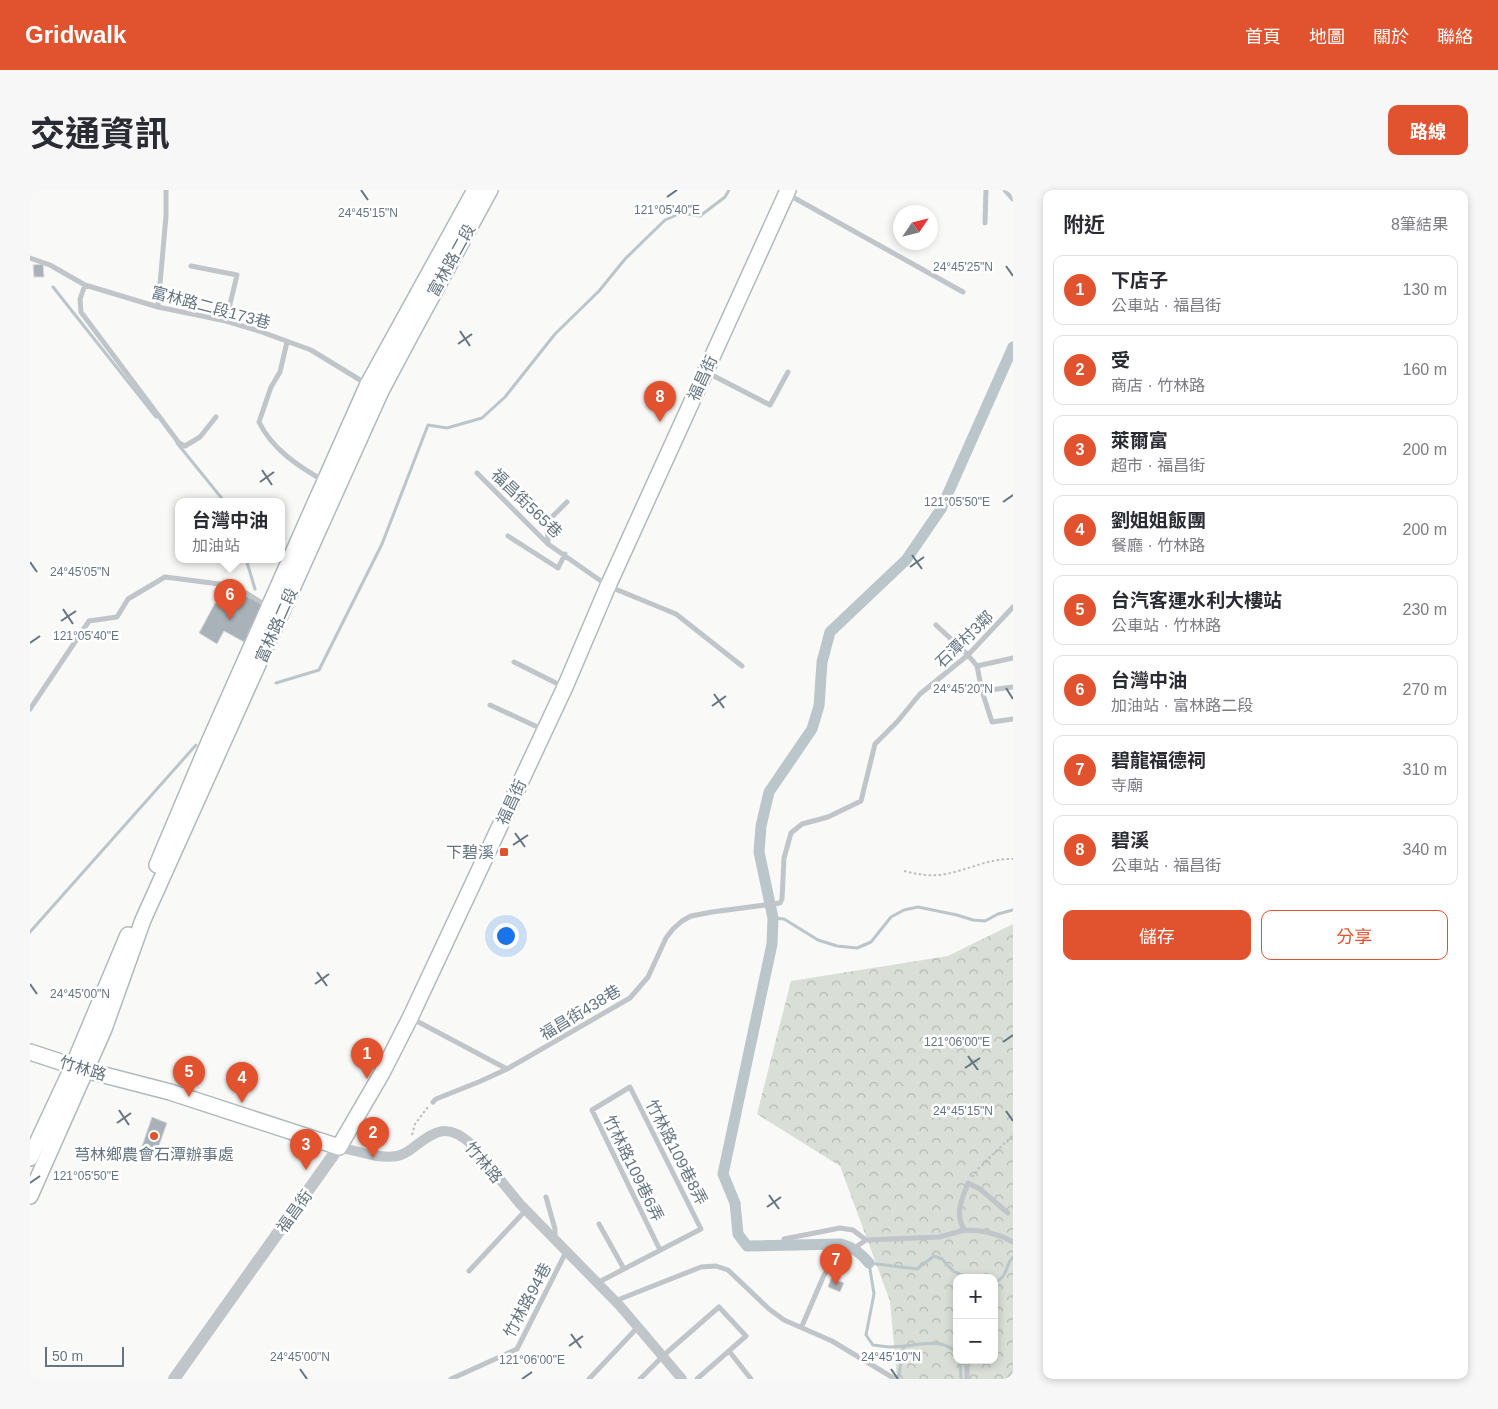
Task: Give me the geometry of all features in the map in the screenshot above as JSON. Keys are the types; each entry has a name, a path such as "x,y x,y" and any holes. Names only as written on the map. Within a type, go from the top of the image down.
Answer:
{"main road":[{"name":"富林路二段","path":"275,610 325,481 426,292 475,190"},
{"name":"富林路二段","path":"426,292 490,190"},
{"name":"福昌街","path":"339,1147 382,1073 410,1018 565,687 608,586 787,192"},
{"name":"富林路二段","path":"79,1068 104,1030 143,920 252,661 374,388"},
{"name":"竹林路","path":"30,1052 79,1068 170,1092 339,1147"},
{"path":"30,1158 79,1068"},
{"path":"30,1196 79,1068"}],"street":[{"name":"竹林路","path":"339,1147 383,1157 398,1156 407,1153 434,1133 442,1130 462,1136 471,1144 526,1210 664,1355 682,1379"},
{"name":"福昌街","path":"174,1379 339,1147"}],"lane":[{"path":"158,307 166,216 166,190"},
{"path":"985,223 986,190"},
{"path":"1005,190 1013,199"},
{"path":"787,192 963,292"},
{"name":"富林路二段173巷","path":"30,258 50,265 85,285 158,307 259,331 310,350 374,388"},
{"path":"191,266 237,275 226,322"},
{"path":"85,285 80,299 81,312 179,444 186,446 200,437 216,417"},
{"path":"287,342 280,372 264,404 259,422 265,435 295,464 325,481"},
{"path":"705,371 770,405 788,372"},
{"name":"福昌街565巷","path":"477,473 548,544 565,554 608,586 676,614 742,666"},
{"path":"548,544 547,522 567,502"},
{"path":"508,536 558,568 565,554"},
{"path":"30,709 89,621 117,616 128,599 165,577 235,586 275,610"},
{"name":"石潭村3鄰","path":"738,909 780,903 782,899 784,858 791,833 802,824 828,817 861,801 875,744 897,722 920,694 968,655 1013,607"},
{"path":"936,625 977,666 982,691 992,722 1013,719"},
{"path":"977,666 1013,658"},
{"path":"514,662 565,687"},
{"path":"982,691 1013,687"},
{"path":"490,705 544,731"},
{"name":"福昌街438巷","path":"433,1102 436,1099 481,1082 507,1069 630,998 648,977 666,938 682,921 691,916 738,909"},
{"path":"410,1018 507,1069"},
{"name":"竹林路109巷8弄","path":"630,1087 702,1230 660,1250"},
{"name":"竹林路109巷6弄","path":"630,1087 592,1110 660,1250"},
{"path":"966,1230 960,1223 960,1206 968,1183 980,1190 1008,1213"},
{"path":"546,1197 555,1230 555,1241"},
{"path":"469,1271 526,1210"},
{"path":"599,1224 624,1269"},
{"path":"784,1239 840,1228 853,1230 866,1240"},
{"path":"802,1326 824,1275 833,1263 866,1240 939,1237 966,1230 979,1230 1003,1236 1013,1242"},
{"path":"597,1283 660,1250"},
{"name":"竹林路94巷","path":"450,1379 517,1349 566,1252"},
{"path":"617,1304 688,1271 701,1267 716,1266 728,1270 769,1309 784,1320 802,1326 856,1354 895,1379"},
{"path":"640,1379 664,1355 720,1307 746,1336 697,1379"},
{"path":"589,1379 638,1327"},
{"path":"729,1351 751,1379"},
{"path":"967,1379 968,1364"},
{"path":"1009,1379 1013,1373"}],"path":[{"path":"904,871 922,876 941,875 989,861 1013,859"},
{"path":"407,1153 415,1124 433,1102"},
{"path":"968,1183 978,1168 1013,1135"}],"green space":[{"path":"1013,924 1013,1379 897,1379 890,1301 840,1166 757,1114 791,981 948,956"}],"building":[{"path":"43,264 44,277 34,277 33,265"},
{"path":"234,591 262,603 244,642 224,631 217,644 199,633 215,603 228,609"},
{"name":"芎林鄉農會石潭辦事處","path":"152,1117 167,1123 156,1154 141,1149"},
{"path":"831,1278 844,1283 840,1292 828,1287"}],"waterway":[{"path":"276,683 319,670 382,544 428,425 447,428 482,418 505,397 555,334 599,291 625,259 665,220 681,213 700,216 725,197 729,190"},
{"path":"53,287 156,417"},
{"path":"869,1263 856,1251 841,1244 747,1246 738,1234 735,1203 723,1174 772,944 773,918 759,852 761,826 769,792 812,729 819,706 822,662 830,632 906,560 941,509 1013,347"},
{"path":"177,443 222,498"},
{"path":"247,563 255,589"},
{"path":"30,932 196,745"},
{"path":"773,918 784,919 818,940 837,946 857,948 871,942 891,917 904,910 918,907 985,921 998,914 1013,910"},
{"path":"898,1379 904,1346 873,1345 866,1335 874,1294 869,1263 917,1269 934,1256 942,1259 953,1271 959,1274"},
{"path":"998,1281 1004,1274 1013,1257"},
{"path":"904,1346 933,1343 953,1350"},
{"path":"960,1364 961,1379"}],"place":[{"name":"碧溪","path":"660,422"},
{"name":"台灣中油","path":"230,620"},
{"name":"下碧溪","path":"504,852"},
{"name":"下店子","path":"367,1079"},
{"name":"台汽客運水利大樓站","path":"189,1097"},
{"name":"劉姐姐飯團","path":"242,1103"},
{"name":"芎林鄉農會石潭辦事處","path":"154,1136"},
{"name":"受","path":"373,1158"},
{"name":"萊爾富","path":"306,1170"},
{"name":"碧龍福德祠","path":"836,1285"}]}
